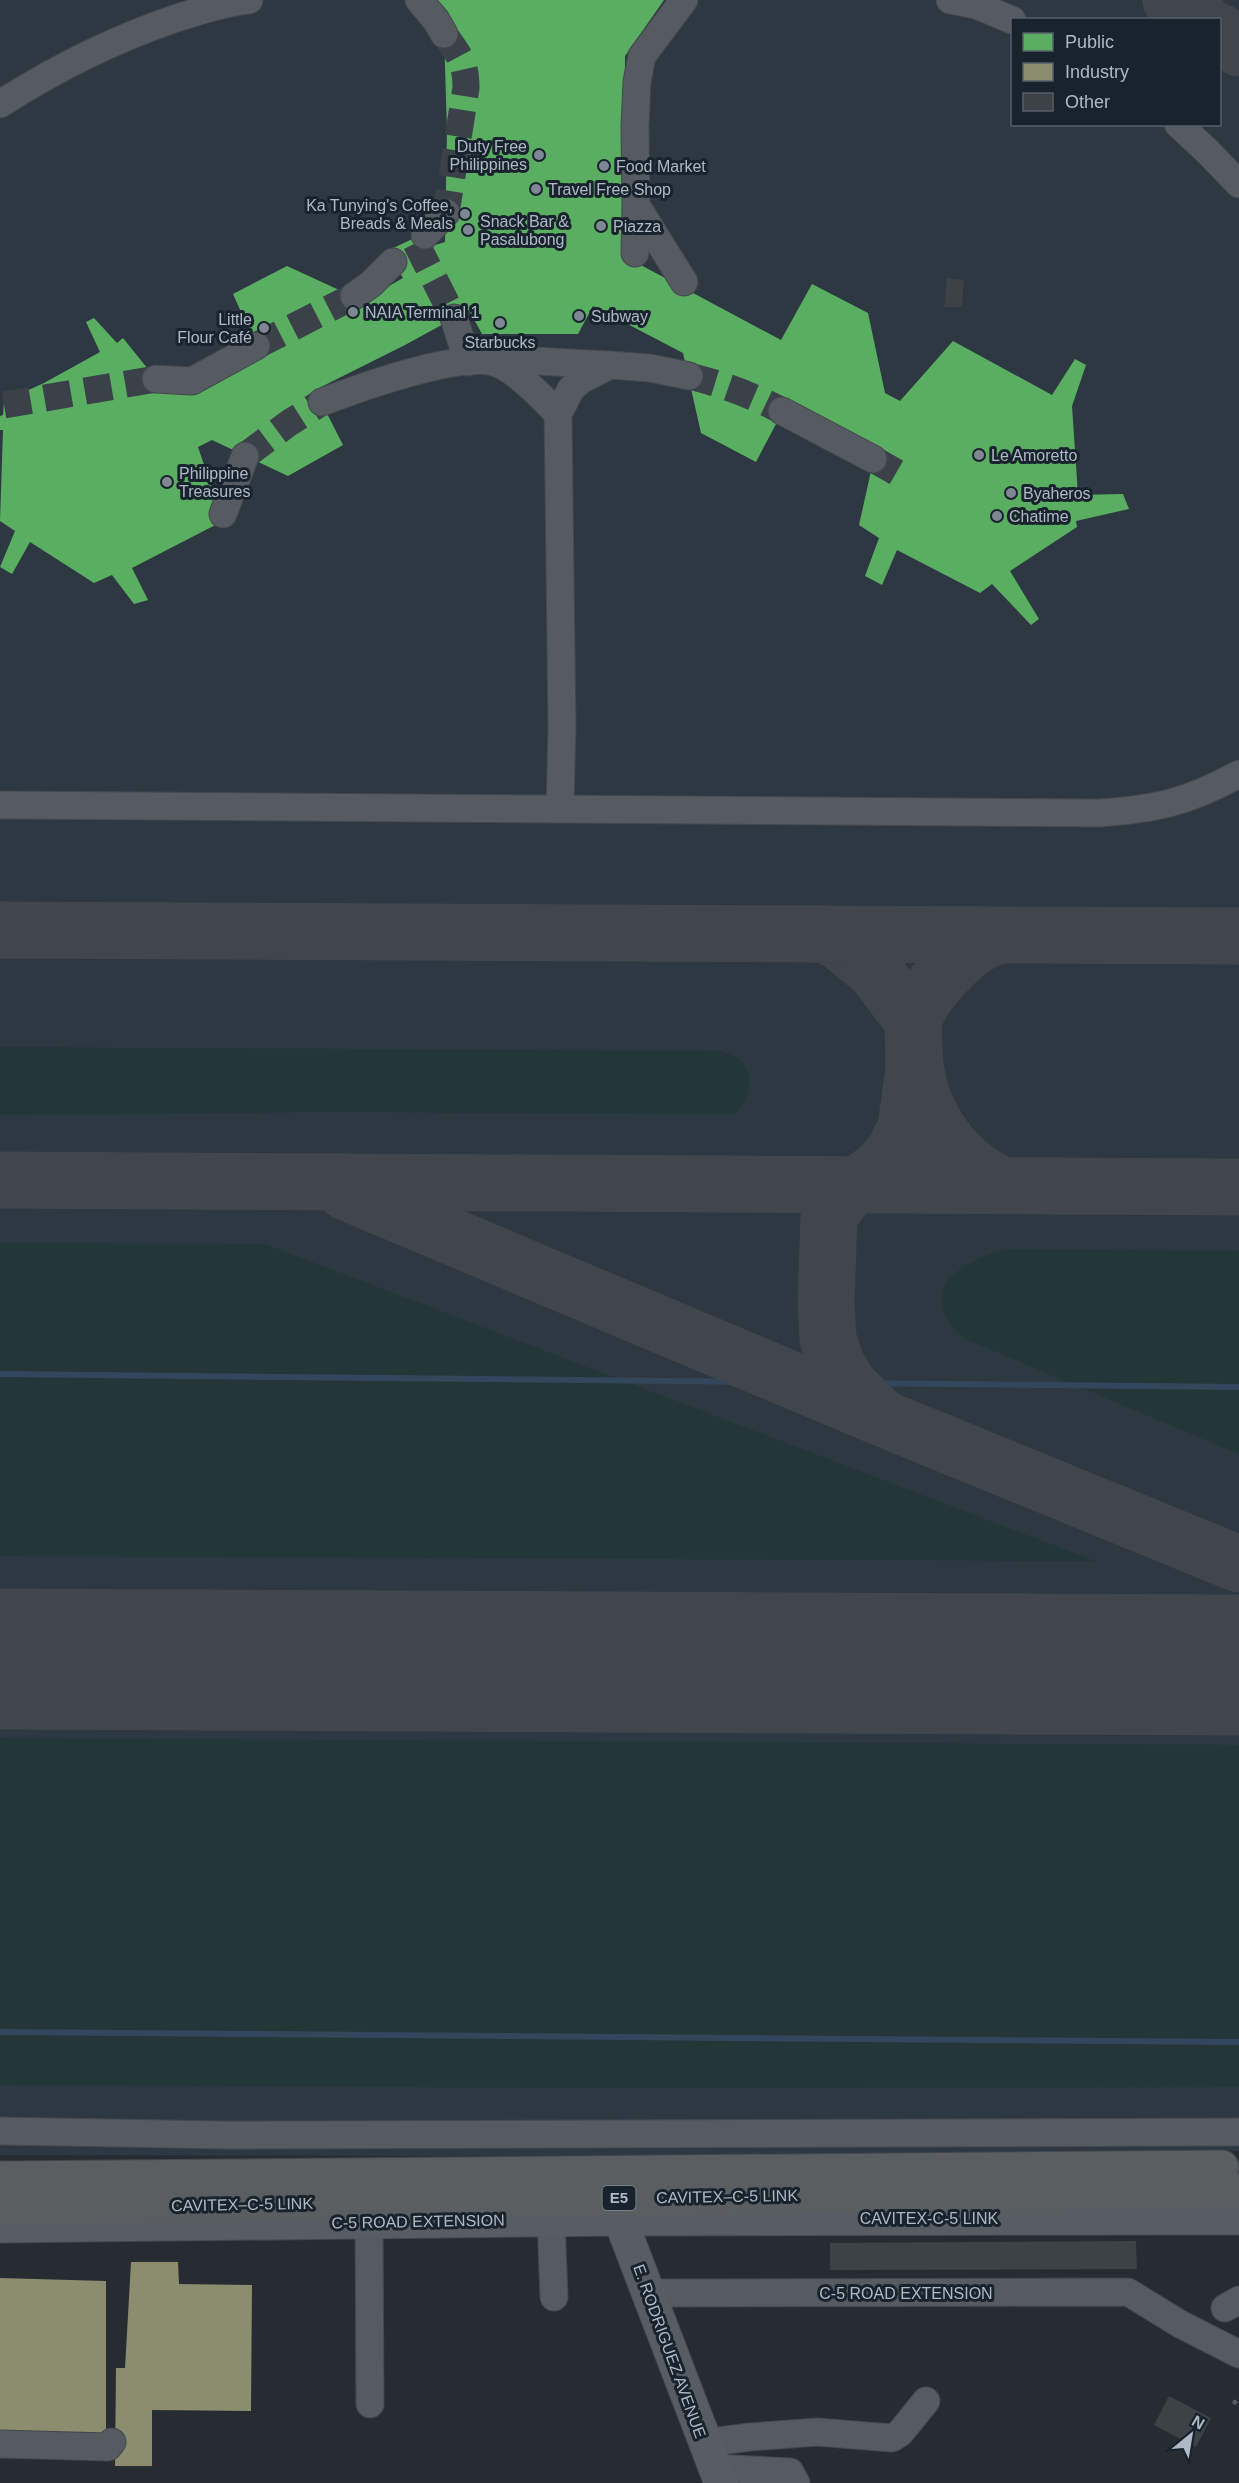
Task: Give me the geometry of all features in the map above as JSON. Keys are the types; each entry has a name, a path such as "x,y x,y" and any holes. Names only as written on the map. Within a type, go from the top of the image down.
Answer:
{"highway":[{"name":"CAVITEX–C-5 LINK","path":"0,2178 1239,2167"},
{"name":"CAVITEX–C-5 LINK","path":"0,2208 1239,2190"}],"main road":[{"name":"CAVITEX-C-5 LINK","path":"620,2219 1239,2218"},
{"name":"C-5 ROAD EXTENSION","path":"0,2226 620,2219"},
{"name":"E. RODRIGUEZ AVENUE","path":"620,2219 713,2465"}],"street":[{"path":"0,104 43,77 116,41 207,2 249,0"},
{"path":"419,0 444,34"},
{"path":"635,253 635,127 637,82 642,56 684,0"},
{"path":"950,0 976,5 1011,20"},
{"path":"1180,126 1239,184"},
{"path":"636,205 684,282"},
{"path":"425,235 446,213"},
{"path":"354,296 371,284 393,262"},
{"path":"454,318 481,362 538,392 558,414"},
{"path":"156,378 192,381 256,346"},
{"path":"322,402 372,384 481,362 535,361 610,365 650,368 689,376"},
{"path":"560,808 562,728 558,414 571,389 581,380 610,365"},
{"path":"782,411 873,459"},
{"path":"223,514 245,456"},
{"path":"0,805 1099,813 1149,810 1178,802 1218,786 1239,774"},
{"path":"0,2131 225,2135 1239,2132"},
{"path":"551,2220 554,2297"},
{"path":"369,2222 370,2404"},
{"name":"C-5 ROAD EXTENSION","path":"648,2293 1128,2292 1180,2324 1239,2354"},
{"path":"713,2465 750,2437 817,2432 892,2438 900,2433 926,2401"},
{"path":"0,2444 108,2447 112,2442"},
{"path":"713,2465 790,2472 796,2483"}],"path":[{"path":"1233,2402 1239,2405"}],"shaded area":[{"path":"0,0 1239,0 1239,2151 535,2156 0,2155"}],"green space":[{"path":"0,1047 719,1051 740,1060 746,1067 749,1085 747,1095 735,1114 327,1112 0,1115"},
{"path":"0,1243 265,1244 1095,1561 0,1556"},
{"path":"1006,1249 1239,1251 1239,1454 963,1338 949,1321 942,1306 942,1292 948,1281 972,1262"},
{"path":"0,1738 1239,1745 1239,2087 625,2088 0,2085"}],"building: Public":[{"name":"NAIA Terminal 1","path":"432,0 664,0 625,56 624,256 781,340 812,284 868,313 885,393 900,401 953,341 1052,395 1075,359 1086,365 1072,406 1078,495 1123,494 1129,509 1076,521 1077,527 1010,571 1039,619 1031,625 992,584 980,593 897,550 882,585 865,576 879,538 859,525 875,453 786,405 756,462 701,433 683,353 593,306 578,334 482,334 469,310 315,390 343,445 288,476 212,440 198,447 223,521 132,568 148,600 134,604 112,575 94,583 30,542 12,574 0,567 15,531 0,521 3,430 0,430 0,416 3,415 4,401 44,383 100,352 86,322 94,318 117,343 123,338 156,379 259,352 233,294 287,266 363,301 403,278 387,251 425,233 432,246 445,242 447,131 444,34"}],"building: Industry":[{"path":"131,2262 178,2262 179,2284 252,2285 251,2411 152,2410 152,2466 115,2466 116,2368 125,2368"},
{"path":"0,2278 106,2281 106,2435 0,2434"}],"building: Other":[{"path":"947,278 964,280 962,307 944,307"},
{"path":"1136,2241 1137,2269 830,2270 830,2243"},
{"path":"1169,2396 1211,2418 1196,2447 1154,2425"}],"waterway":[{"path":"0,1374 1239,1387"},
{"path":"0,2032 1239,2042"}],"taxiway":[{"path":"1171,0 1199,18"},
{"path":"1221,33 1239,48"},
{"path":"0,930 1239,936"},
{"path":"823,934 840,942 875,971 913,1021 914,1069 906,1127 894,1152 879,1169 845,1194 829,1216 826,1304 828,1339 836,1363 848,1384 879,1415"},
{"path":"1002,1185 965,1161 938,1129 920,1090 913,1025 917,1011 926,996 954,964 986,940 1009,935"},
{"path":"0,1180 1239,1187"},
{"path":"346,1192 882,1418 1239,1564"}],"runway":[{"path":"0,1659 1239,1665"}],"tunnel":[{"path":"444,34 461,59 466,88 446,213"},
{"path":"416,243 454,318"},
{"path":"256,346 354,296"},
{"path":"689,376 737,390 782,411"},
{"path":"4,405 156,379"},
{"path":"245,456 322,402"},
{"path":"873,459 901,475"}],"place":[{"name":"Duty Free Philippines","path":"539,155"},
{"name":"Food Market","path":"604,166"},
{"name":"Travel Free Shop","path":"536,189"},
{"name":"Ka Tunying's Coffee, Breads & Meals","path":"465,214"},
{"name":"Piazza","path":"601,226"},
{"name":"Snack Bar & Pasalubong","path":"468,230"},
{"name":"NAIA Terminal 1","path":"353,312"},
{"name":"Subway","path":"579,316"},
{"name":"Starbucks","path":"500,323"},
{"name":"Little Flour Café","path":"264,328"},
{"name":"Le Amoretto","path":"979,455"},
{"name":"Philippine Treasures","path":"167,482"},
{"name":"Byaheros","path":"1011,493"},
{"name":"Chatime","path":"997,516"}]}
